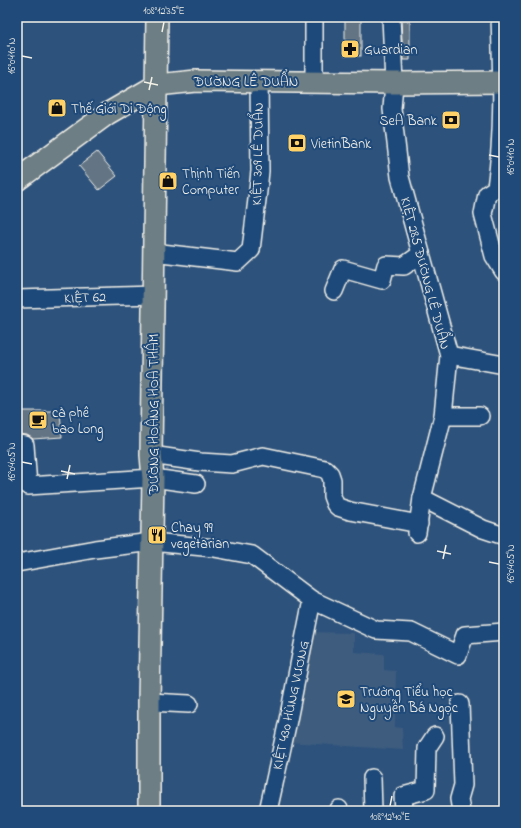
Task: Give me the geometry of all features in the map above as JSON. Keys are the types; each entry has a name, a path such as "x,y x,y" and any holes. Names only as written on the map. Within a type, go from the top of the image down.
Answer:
{"main road":[{"name":"ĐƯỜNG HOÀNG HOA THÁM","path":"149,811 149,702 153,478 151,455 154,295 153,252 157,17"},
{"name":"ĐƯỜNG LÊ DUẨN","path":"17,180 108,114 157,85 196,81 394,83 503,82"}],"lane":[{"path":"314,17 314,81"},
{"name":"KIỆT 285 ĐƯỜNG LÊ DUẨN","path":"151,455 200,462 232,464 263,456 325,469 330,474 332,480 332,496 338,507 418,529 422,498 443,416 449,355 400,177 392,109 394,83 391,17"},
{"path":"500,17 503,82 501,148 496,188 487,194 483,214 494,256 504,272"},
{"name":"KIỆT 309 LÊ DUẨN","path":"153,252 238,262 252,250 260,180 259,81"},
{"path":"334,291 343,269 382,280 386,264 404,266 421,254"},
{"name":"KIỆT 62","path":"17,299 154,295"},
{"path":"449,355 504,365"},
{"path":"443,416 480,416"},
{"path":"17,444 25,445 28,486 153,478 196,484"},
{"path":"422,498 483,529 504,536"},
{"path":"17,563 95,549 152,542 214,548 252,555 312,600 376,630 411,632 458,655 465,635 504,632"},
{"name":"KIỆT 430 HÙNG VƯƠNG","path":"268,811 312,600"},
{"path":"149,702 189,704"},
{"path":"460,704 463,785 459,799 461,811"},
{"path":"404,811 403,796 426,790 427,748 435,736"},
{"path":"372,778 373,811"}],"shaded area":[{"name":"Trường Tiểu học Nguyễn Bá Ngọc","path":"310,632 354,633 354,652 384,654 384,670 396,671 395,727 402,728 403,750 288,742"}],"building":[{"path":"345,17 361,17 361,56 345,56"},
{"path":"401,21 410,21 410,60 403,60"},
{"path":"97,152 117,176 99,190 79,166"},
{"path":"20,411 60,411 62,437 33,439 27,435 19,434"}],"place":[{"name":"Guardian","path":"350,49"},
{"name":"Thế Giới Di Động","path":"57,108"},
{"name":"SeA Bank","path":"451,120"},
{"name":"VietinBank","path":"297,143"},
{"name":"Thịnh Tiến Computer","path":"168,181"},
{"name":"cà phê bao Long","path":"38,420"},
{"name":"Chay 99 vegetarian","path":"157,535"},
{"name":"Trường Tiểu học Nguyễn Bá Ngọc","path":"346,699"}]}
